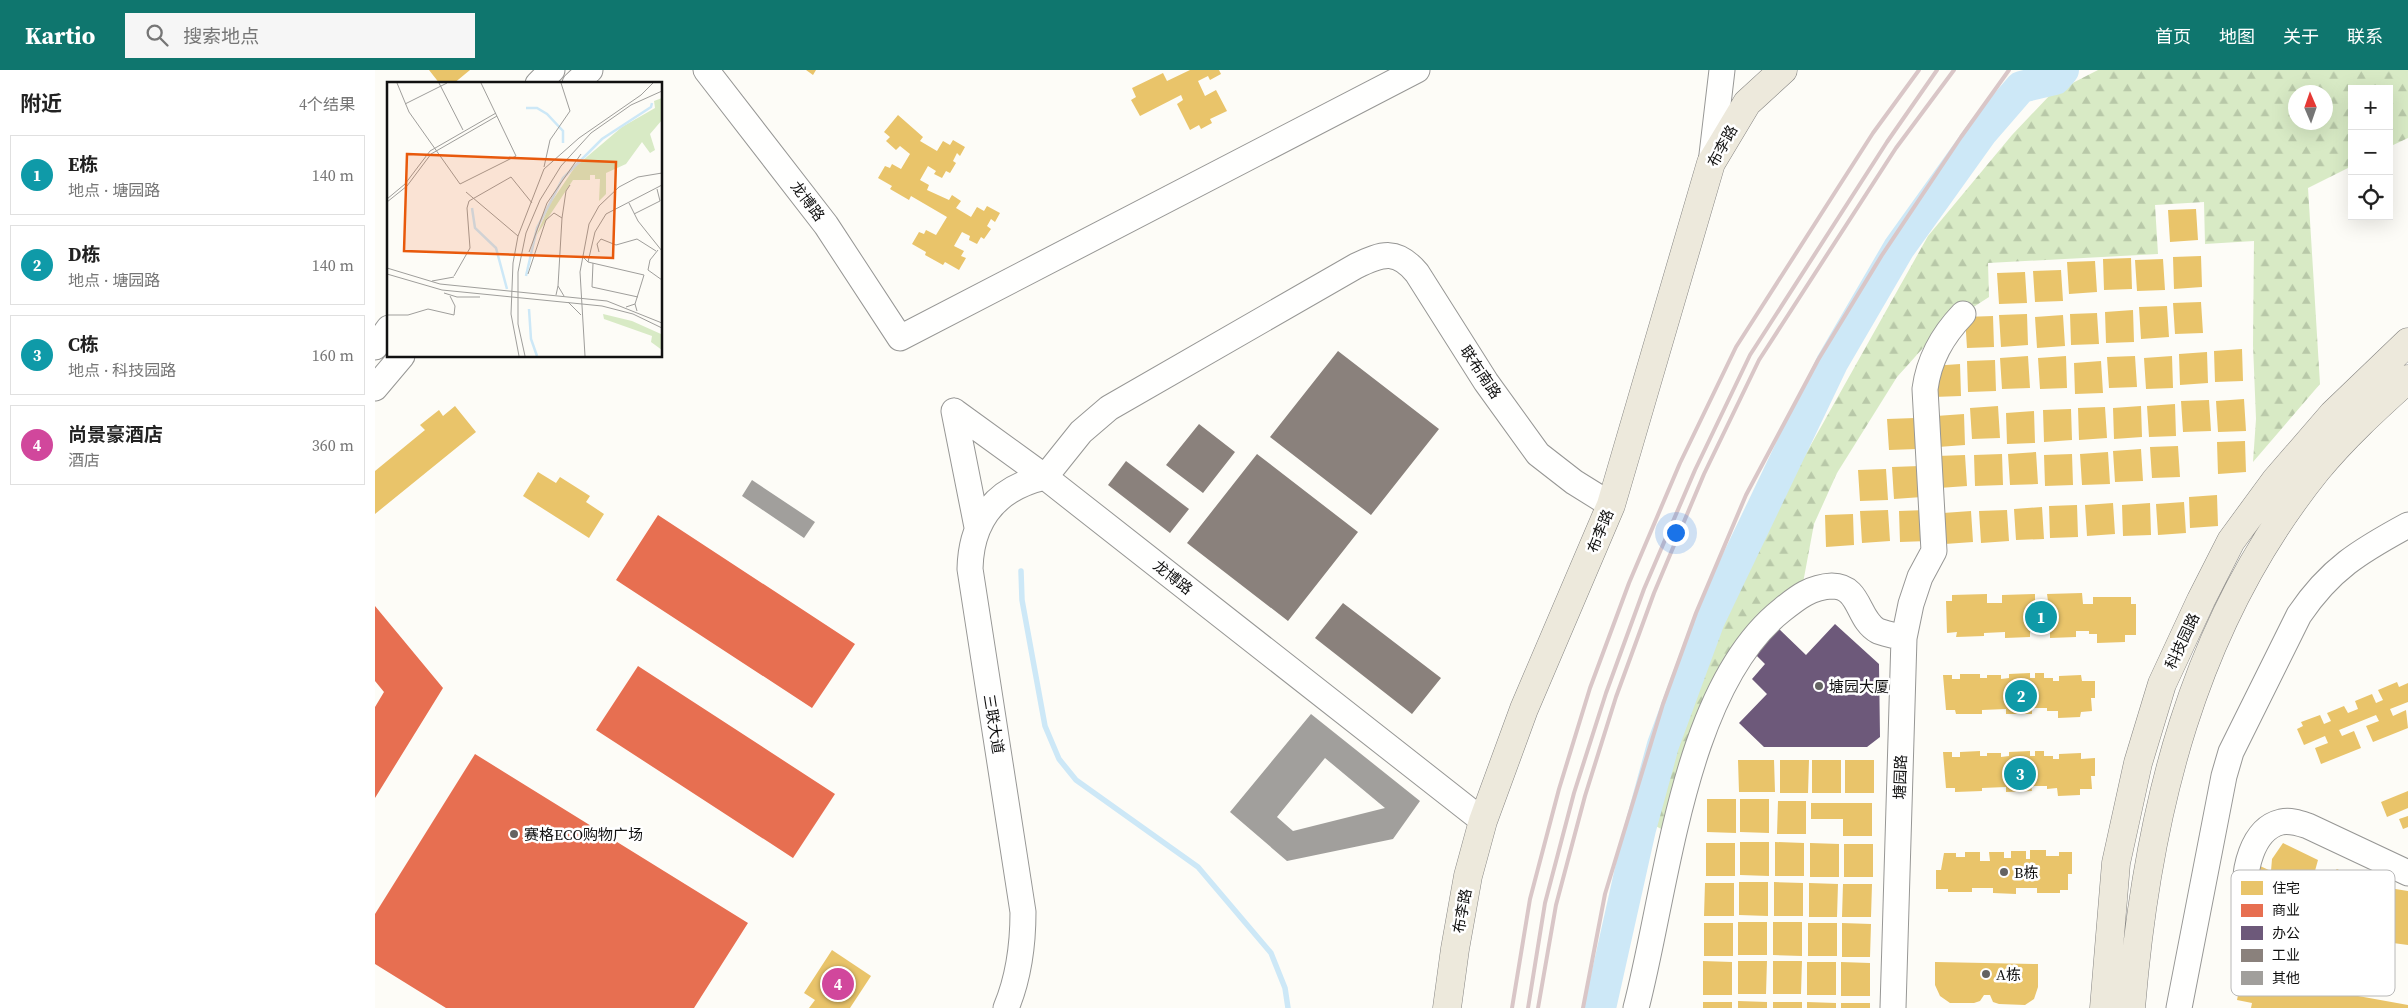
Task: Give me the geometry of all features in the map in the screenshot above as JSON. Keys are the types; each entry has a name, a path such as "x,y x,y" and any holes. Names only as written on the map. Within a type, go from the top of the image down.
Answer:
{"main road":[{"name":"布李路","path":"1447,1008 1468,876 1483,821 1524,709 1611,505 1711,162 1747,103 1783,70"},
{"name":"科技园路","path":"2104,1008 2116,864 2138,763 2162,684 2231,541 2275,480 2333,414 2408,342"},
{"name":"科技园路","path":"2131,1008 2136,951 2160,802 2183,720 2211,644 2236,591 2317,471 2345,438 2408,379"}],"street":[{"path":"540,82 552,70"},
{"path":"577,82 590,70"},
{"name":"龙博路","path":"706,70 825,225 900,338 1415,72"},
{"path":"1711,162 1722,70"},
{"name":"联布南路","path":"1045,477 1081,432 1109,408 1356,266 1371,258 1388,254 1406,260 1417,273 1486,382 1538,454 1574,482 1611,505"},
{"name":"塘园路","path":"1893,1008 1904,638 1920,577 1934,551 1925,389 1927,371 1934,351 1963,314"},
{"path":"375,347 387,331"},
{"path":"375,388 399,358"},
{"name":"龙博路","path":"977,527 954,411 1045,477 1483,821"},
{"name":"三联大道","path":"1006,1008 1017,976 1021,955 1023,912 970,569 972,540 985,514 1005,493 1017,485 1045,477"},
{"path":"2179,1008 2224,776 2231,752 2299,615 2311,598 2339,569 2364,549 2408,525"},
{"path":"1636,1008 1649,960 1688,779 1708,716 1741,655 1765,624 1803,594 1817,588 1833,586 1845,588 1854,596 1866,618 1877,630 1904,638"},
{"path":"2248,870 2250,857 2256,842 2265,831 2275,824 2295,822 2308,826 2408,873"}],"green space":[{"path":"2098,70 2408,70 2408,138 2393,145 2393,85 2348,85 2348,168 2308,188 2320,384 2253,462 2256,419 2253,345 2254,241 2205,244 2204,202 2155,205 2158,254 1988,263 1989,297 1941,328 1897,377 1837,473 1814,524 1803,583 1756,616 1718,680 1665,831 1650,823 1713,647 1780,500 1928,236 2012,135 2051,94"}],"building: 住宅":[{"path":"429,70 470,70 455,82 438,82"},
{"path":"806,70 816,70 813,75"},
{"path":"1190,70 1219,70 1221,74 1210,80 1208,76 1198,81 1205,96 1216,90 1227,111 1210,119 1212,123 1201,129 1199,125 1190,130 1177,104 1183,100 1181,95 1140,116 1131,100 1136,97 1132,88 1163,73 1167,81"},
{"path":"898,115 923,137 920,141 937,151 943,141 950,145 953,140 965,147 960,156 957,153 953,161 956,163 950,173 946,171 942,178 934,174 936,171 928,166 920,180 929,185 927,190 949,200 952,195 961,201 956,208 971,217 977,207 984,211 987,206 1000,213 995,222 991,219 987,226 991,229 984,239 981,237 977,244 969,240 970,236 962,232 954,246 964,251 961,256 966,258 959,270 945,262 943,265 925,255 926,252 912,244 919,232 924,234 926,230 936,235 947,217 911,196 909,200 890,189 892,186 878,178 885,166 890,168 892,164 901,169 910,154 900,146 896,150 886,141 890,137 884,132"},
{"path":"2196,209 2198,240 2170,242 2168,210"},
{"path":"2201,256 2202,287 2174,289 2173,257"},
{"path":"2131,258 2132,289 2104,290 2103,259"},
{"path":"2163,259 2165,290 2137,291 2135,260"},
{"path":"2095,261 2097,292 2069,294 2067,262"},
{"path":"2061,270 2063,301 2035,302 2033,271"},
{"path":"2025,272 2027,303 1999,304 1997,273"},
{"path":"2201,302 2203,333 2175,334 2173,303"},
{"path":"2167,306 2169,337 2141,339 2139,307"},
{"path":"2133,310 2134,342 2106,343 2105,312"},
{"path":"2097,313 2099,344 2071,345 2070,314"},
{"path":"2027,314 2028,345 2001,347 1999,315"},
{"path":"2063,315 2065,346 2037,348 2035,317"},
{"path":"1993,316 1994,347 1967,348 1965,317"},
{"path":"2242,349 2243,381 2215,382 2214,351"},
{"path":"2207,352 2208,383 2180,385 2179,354"},
{"path":"2028,356 2030,388 2002,389 2000,358"},
{"path":"2066,356 2067,388 2040,389 2038,358"},
{"path":"2135,356 2137,387 2109,388 2107,357"},
{"path":"2172,356 2173,388 2146,389 2144,358"},
{"path":"1995,360 1996,391 1968,392 1967,361"},
{"path":"2101,361 2103,393 2075,394 2074,363"},
{"path":"1960,364 1961,396 1933,397 1932,366"},
{"path":"2244,399 2246,431 2218,432 2216,401"},
{"path":"2209,400 2211,431 2183,432 2181,401"},
{"path":"2175,404 2176,436 2149,437 2147,406"},
{"path":"455,406 476,432 375,514 375,471 425,430 420,425 439,410 443,416"},
{"path":"1998,406 2000,438 1972,439 1970,408"},
{"path":"2141,406 2142,437 2114,439 2113,408"},
{"path":"2105,407 2107,438 2079,440 2078,408"},
{"path":"2071,409 2072,440 2044,442 2043,410"},
{"path":"2034,411 2035,443 2007,444 2006,413"},
{"path":"1964,414 1965,445 1938,447 1936,416"},
{"path":"1915,418 1917,449 1889,450 1887,419"},
{"path":"2245,441 2246,472 2218,474 2217,442"},
{"path":"2178,446 2180,477 2152,478 2150,447"},
{"path":"2141,449 2143,481 2115,482 2113,451"},
{"path":"2036,452 2038,484 2010,485 2008,454"},
{"path":"2108,452 2110,484 2082,485 2080,454"},
{"path":"2002,454 2003,485 1975,486 1974,455"},
{"path":"2072,454 2073,485 2045,486 2044,455"},
{"path":"1965,455 1967,486 1939,488 1937,456"},
{"path":"1920,466 1922,497 1894,499 1892,467"},
{"path":"1886,469 1888,500 1860,501 1858,470"},
{"path":"538,472 556,483 560,477 590,496 586,502 604,514 589,538 523,496"},
{"path":"2217,495 2218,526 2190,528 2189,497"},
{"path":"2184,502 2186,533 2158,535 2156,504"},
{"path":"2113,503 2115,534 2087,536 2085,505"},
{"path":"2150,503 2151,535 2123,536 2122,505"},
{"path":"2077,505 2078,537 2050,538 2049,506"},
{"path":"2042,507 2044,539 2016,540 2014,509"},
{"path":"1888,510 1890,541 1862,543 1860,511"},
{"path":"1926,510 1928,541 1900,542 1899,511"},
{"path":"2007,510 2009,541 1981,543 1979,511"},
{"path":"1971,511 1973,542 1945,544 1943,513"},
{"path":"1853,514 1854,545 1826,547 1825,515"},
{"path":"2082,593 2083,604 2093,604 2093,597 2131,597 2131,604 2136,604 2136,635 2125,635 2125,642 2097,643 2097,634 2089,634 2089,631 2076,631 2076,637 2050,638 2050,632 2030,632 2030,637 2005,638 2005,632 1984,633 1984,636 1956,637 1957,632 1947,633 1946,601 1952,601 1952,595 1987,594 1987,603 2002,603 2002,595 2035,594 2035,601 2048,601 2047,594"},
{"path":"2030,673 2030,678 2035,678 2035,673 2044,673 2044,678 2053,678 2053,681 2059,681 2059,676 2081,675 2082,681 2095,681 2095,698 2091,698 2092,711 2081,712 2080,717 2058,718 2058,711 2047,711 2047,708 2032,708 2032,714 2006,714 2006,709 1982,710 1982,714 1956,714 1955,710 1946,710 1943,675 1952,675 1952,679 1960,679 1960,674 1980,674 1980,678 1987,678 1987,675 2001,675 2001,679 2009,678 2009,674"},
{"path":"2397,682 2399,687 2408,683 2408,702 2390,709 2393,716 2406,710 2408,728 2373,742 2366,726 2379,721 2376,715 2339,730 2342,736 2354,731 2361,748 2321,764 2315,748 2328,743 2325,736 2304,745 2297,729 2303,726 2301,722 2320,715 2324,724 2331,721 2327,713 2344,706 2348,713 2358,709 2355,701 2372,694 2376,703 2383,700 2378,690"},
{"path":"1980,751 1980,756 1987,756 1987,753 2001,753 2001,757 2009,756 2009,752 2030,751 2030,756 2035,756 2035,751 2044,751 2044,756 2053,756 2053,759 2059,759 2059,754 2081,753 2081,759 2095,758 2095,776 2091,776 2092,789 2080,789 2080,795 2058,796 2057,788 2047,789 2047,786 2031,786 2032,791 2006,792 2006,787 1982,788 1982,791 1955,792 1955,788 1946,788 1943,752 1952,752 1952,757 1960,757 1960,752"},
{"path":"1738,760 1774,760 1775,792 1739,792"},
{"path":"1780,760 1809,760 1808,793 1780,793"},
{"path":"1812,760 1841,760 1841,793 1812,793"},
{"path":"1845,760 1874,760 1874,793 1845,793"},
{"path":"2408,791 2408,808 2387,817 2381,802"},
{"path":"1707,799 1736,799 1736,833 1707,832"},
{"path":"1740,799 1769,799 1769,833 1740,832"},
{"path":"1778,801 1806,801 1806,834 1777,834"},
{"path":"1811,803 1872,803 1872,836 1843,836 1843,819 1811,819"},
{"path":"2408,816 2408,827 2403,829 2399,819"},
{"path":"1740,842 1769,842 1769,876 1740,875"},
{"path":"1775,842 1804,843 1804,876 1775,876"},
{"path":"1706,843 1735,843 1735,876 1706,876"},
{"path":"1810,843 1839,844 1839,877 1810,877"},
{"path":"2283,843 2318,860 2315,870 2271,870 2272,859"},
{"path":"1844,844 1873,844 1873,877 1844,877"},
{"name":"B栋","path":"2030,850 2046,850 2046,856 2059,856 2059,852 2072,852 2072,874 2068,874 2068,890 2060,890 2060,893 2037,893 2037,888 2016,888 2016,894 1993,893 1993,888 1972,888 1972,892 1948,892 1948,889 1936,889 1936,870 1941,870 1944,853 1956,853 1956,857 1965,857 1965,852 1980,852 1980,861 1990,861 1989,852 2004,852 2004,858 2011,858 2011,851 2026,851 2026,859 2030,859"},
{"path":"2260,866 2269,870 2258,870"},
{"path":"1739,882 1768,882 1768,916 1739,915"},
{"path":"1774,882 1803,883 1803,916 1774,916"},
{"path":"1705,883 1734,883 1734,916 1704,916"},
{"path":"1809,883 1838,884 1837,917 1809,917"},
{"path":"1843,884 1872,884 1871,917 1842,917"},
{"path":"2395,889 2408,891 2408,945 2395,943"},
{"path":"1738,922 1767,922 1767,955 1738,955"},
{"path":"1773,922 1802,922 1802,956 1773,955"},
{"path":"1704,923 1733,923 1733,956 1704,956"},
{"path":"1808,923 1837,923 1837,956 1808,956"},
{"path":"1842,923 1871,924 1870,957 1842,957"},
{"path":"832,950 871,976 850,1008 809,1008 815,1000 804,993"},
{"path":"1703,961 1732,962 1732,995 1703,995"},
{"path":"1738,961 1767,961 1766,994 1738,994"},
{"path":"1773,961 1802,961 1801,994 1773,994"},
{"path":"1807,962 1836,962 1836,995 1807,995"},
{"path":"1841,962 1870,963 1870,996 1841,996"},
{"name":"A栋","path":"1935,962 2038,964 2038,987 2034,999 2025,1005 1999,1004 1993,1002 1990,995 1984,995 1980,1001 1974,1003 1950,1003 1940,996 1935,985"},
{"path":"2238,996 2358,996 2408,1005 2408,1008 2251,1008 2252,1003 2237,1000"},
{"path":"1738,1001 1767,1002 1767,1008 1738,1008"},
{"path":"1703,1002 1732,1002 1732,1008 1703,1008"},
{"path":"1773,1002 1802,1002 1802,1008 1773,1008"},
{"path":"1807,1002 1836,1003 1836,1008 1807,1008"},
{"path":"1841,1003 1870,1003 1870,1008 1841,1008"}],"building: 商业":[{"path":"658,515 855,644 812,708 616,580"},
{"path":"375,606 443,688 375,798 375,707 384,692 375,681"},
{"path":"638,666 835,794 793,858 596,730"},
{"name":"赛格ECO购物广场","path":"475,754 748,923 694,1008 446,1008 375,964 375,914"}],"building: 办公":[{"name":"塘园大厦","path":"1835,624 1879,664 1880,737 1867,747 1764,747 1739,723 1767,694 1752,679 1765,664 1753,652 1777,627 1806,655"}],"building: 工业":[{"path":"1338,351 1439,429 1371,515 1270,437"},
{"path":"1199,424 1235,452 1203,493 1166,465"},
{"path":"1257,454 1358,532 1288,621 1187,543"},
{"path":"1126,461 1189,509 1170,533 1108,485"},
{"path":"1343,603 1441,678 1412,714 1315,638"}],"building: 其他":[{"path":"752,480 815,522 804,538 742,496"},
{"path":"1311,714 1420,801 1393,839 1287,861 1230,812","holes":["1325,758 1385,808 1293,831 1277,817"]}],"waterway":[{"path":"1600,1008 1640,829 1663,745 1709,620 1832,363 1899,248 1982,132 2021,87 2055,79 2063,70"},
{"path":"1021,571 1022,600 1045,726 1059,759 1076,780 1198,867 1271,953 1285,988 1288,1008"}],"railway":[{"path":"1512,1008 1530,899 1559,789 1590,688 1629,583 1680,463 1736,347 1873,133 1919,70"},
{"path":"1528,1008 1545,903 1574,793 1606,693 1644,589 1695,470 1750,355 1887,142 1937,70"},
{"path":"1538,1008 1556,905 1585,796 1616,697 1654,593 1704,474 1759,360 1896,148 1954,70"},
{"path":"1583,1008 1605,894 1663,704 1696,613 1746,495 1818,360 1882,255 1961,137 2009,70"}],"place":[{"name":"E栋","path":"2041,617"},
{"name":"塘园大厦","path":"1819,686"},
{"name":"D栋","path":"2021,696"},
{"name":"C栋","path":"2020,774"},
{"name":"赛格ECO购物广场","path":"514,834"},
{"name":"B栋","path":"2004,872"},
{"name":"A栋","path":"1986,974"},
{"name":"尚景豪酒店","path":"838,984"}]}
